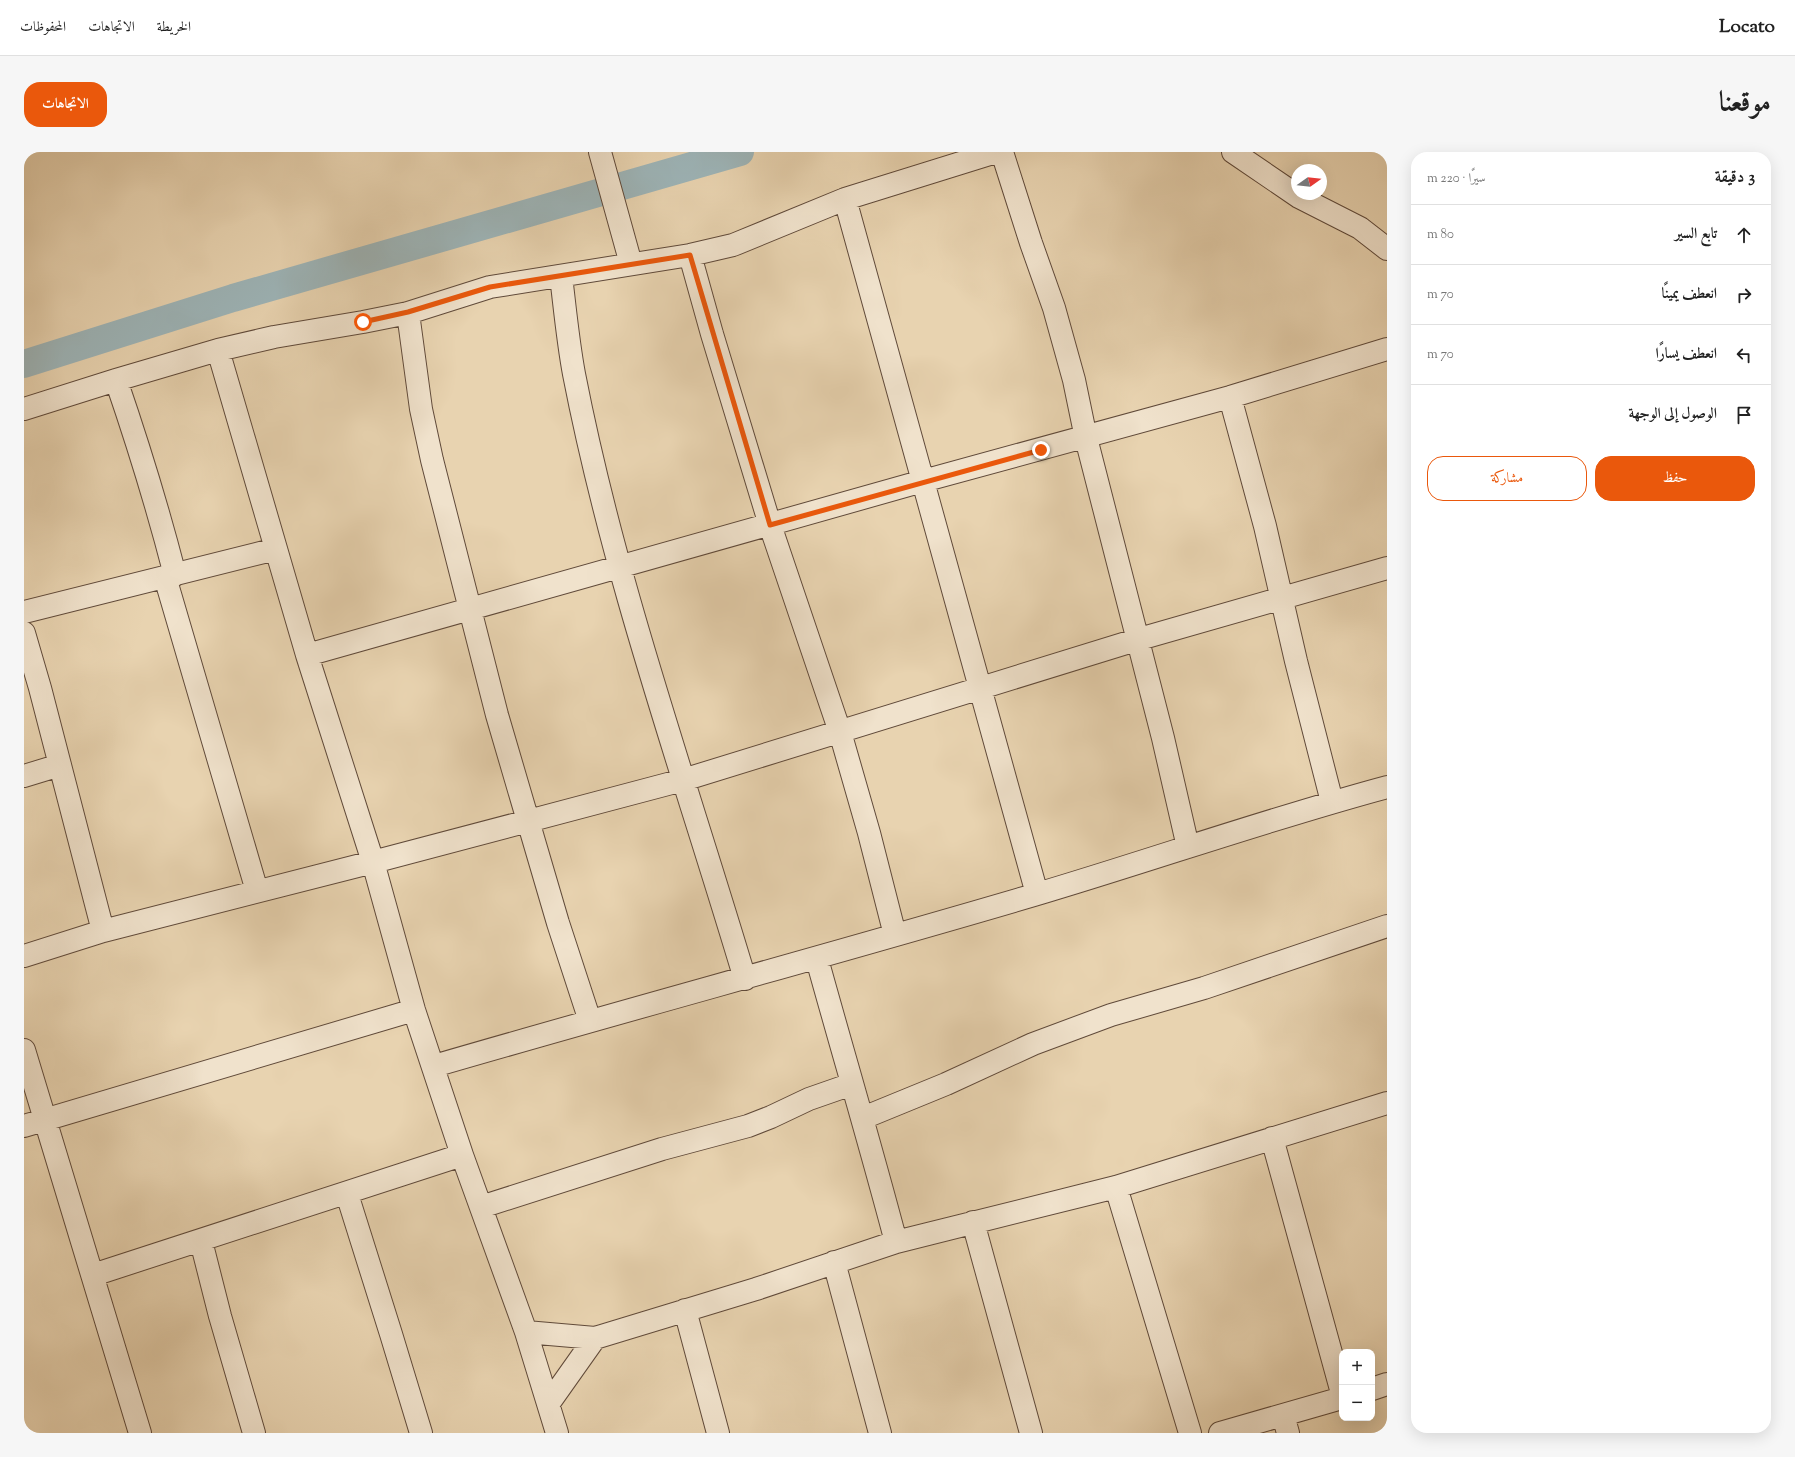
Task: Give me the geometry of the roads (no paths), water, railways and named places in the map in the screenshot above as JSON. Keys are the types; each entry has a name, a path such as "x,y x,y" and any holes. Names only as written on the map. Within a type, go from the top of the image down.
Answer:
{"street":[{"path":"600,152 631,264"},
{"path":"24,409 218,350 274,337 363,322 408,312 490,287 690,255 733,245 845,199 996,152"},
{"path":"1002,152 1031,243 1054,308 1074,380 1086,438 1136,640 1163,738 1188,847"},
{"path":"1233,152 1299,197 1360,228 1387,249"},
{"path":"845,199 1037,894"},
{"path":"690,255 770,525 840,732 869,833 895,935"},
{"path":"561,276 574,372 588,443 620,566 683,780 714,875 745,979"},
{"path":"408,312 421,409 432,460 470,610 497,715 527,820 558,923 590,1020"},
{"path":"307,655 470,610 620,566 1086,438 1230,397 1387,349"},
{"path":"218,350 307,655 373,862 414,1010 434,1066 462,1155 526,1332 557,1433"},
{"path":"116,380 144,463 170,576 257,891"},
{"path":"1230,397 1248,459 1332,802"},
{"path":"24,612 276,549"},
{"path":"24,956 103,931 373,862 527,820 683,780 1136,640 1387,568"},
{"path":"24,633 40,688 103,931"},
{"path":"24,776 60,765"},
{"path":"434,1066 590,1020 745,979 1037,894 1332,802 1387,787"},
{"path":"863,1118 946,1084 1033,1044 1111,1015 1204,988 1387,926"},
{"path":"817,958 863,1118 896,1242"},
{"path":"24,1126 414,1010"},
{"path":"24,1050 140,1433"},
{"path":"481,1207 654,1152 748,1126 809,1099 852,1084"},
{"path":"526,1332 595,1338 756,1289 896,1242 1116,1187 1387,1102"},
{"path":"1272,1138 1340,1385"},
{"path":"93,1275 347,1194 462,1155"},
{"path":"1116,1187 1190,1433"},
{"path":"347,1194 392,1334 421,1433"},
{"path":"972,1222 1031,1433"},
{"path":"202,1240 220,1316 254,1433"},
{"path":"834,1262 880,1433"},
{"path":"685,1310 718,1433"},
{"path":"549,1403 595,1338"},
{"path":"1375,1388 1387,1384"},
{"path":"1220,1433 1285,1424 1339,1399"}],"waterway":[{"path":"24,364 233,298 740,152"}]}
